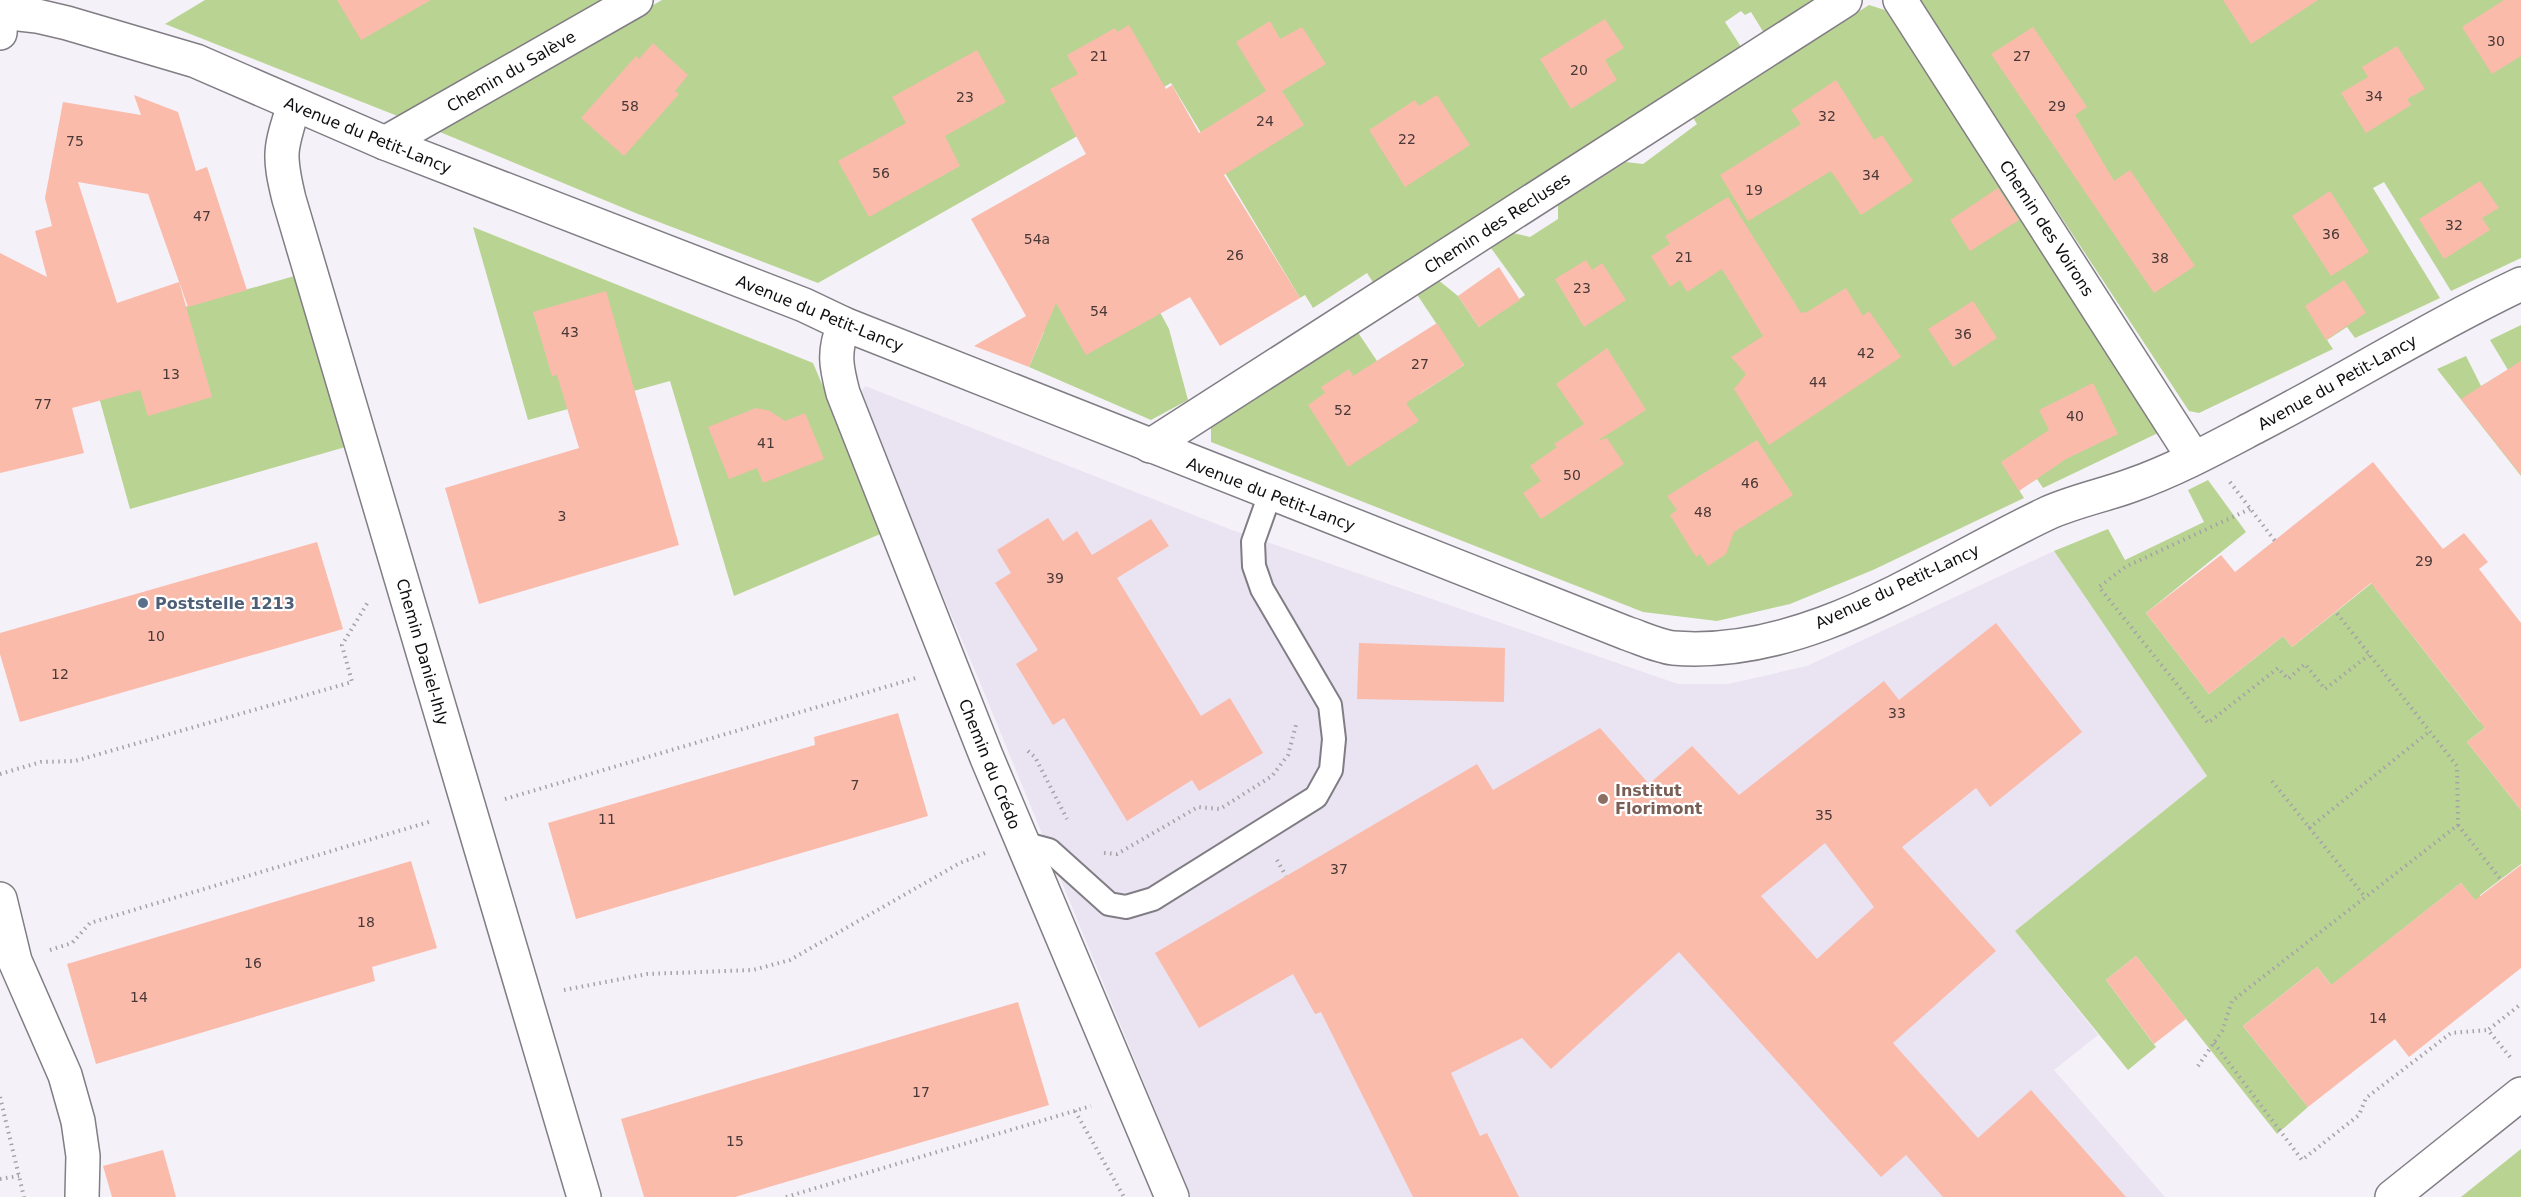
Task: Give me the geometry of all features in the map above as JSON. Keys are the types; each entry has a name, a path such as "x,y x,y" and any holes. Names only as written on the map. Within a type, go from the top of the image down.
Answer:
{"street":[{"name":"Chemin du Salève","path":"385,143 636,0"},
{"name":"Chemin des Recluses","path":"1149,446 1845,0"},
{"name":"Chemin des Voirons","path":"1900,0 2193,457"},
{"name":"Avenue du Petit-Lancy","path":"1,15 57,21 196,61 385,143 793,300 844,324 1270,494 1626,633 1672,648 1715,646 1788,636 1862,606 2051,512 2135,484 2193,457 2388,356 2456,314 2521,284"},
{"name":"Chemin Daniel-Ihly","path":"294,105 281,145 281,165 584,1197"},
{"name":"Chemin du Crédo","path":"844,324 836,344 836,366 843,393 1023,843 1172,1197"},
{"path":"0,899 15,961 65,1075 75,1109 82,1156 82,1197"},
{"path":"2392,1197 2521,1094"}],"lane":[{"path":"1023,843 1049,850 1109,904 1126,907 1153,899 1316,797 1331,770 1334,739 1330,705 1262,590 1254,566 1253,542 1270,494"}],"path":[{"path":"2224,474 2275,541"},
{"path":"2250,509 2126,567 2099,587 2208,723 2278,668 2288,680 2305,664 2325,689 2369,655"},
{"path":"0,774 41,762 75,761 351,682 342,645 373,594 403,584"},
{"path":"2336,612 2457,766 2458,825 2501,880"},
{"path":"1099,853 1117,854 1198,807 1220,810 1272,776 1288,755 1296,731 1296,715"},
{"path":"2309,828 2430,731"},
{"path":"1022,746 1035,757 1069,823"},
{"path":"2272,781 2365,897"},
{"path":"2198,1066 2222,1031 2232,1000 2458,825"},
{"path":"525,999 611,979 646,974 753,970 770,967 790,960 960,863 982,854 1023,843"},
{"path":"2214,1043 2302,1160 2359,1114 2366,1098 2451,1033 2488,1030 2521,1004"},
{"path":"2488,1030 2512,1059"},
{"path":"0,1097 24,1197"},
{"path":"786,1197 1084,1108"},
{"path":"1075,1111 1124,1197"},
{"path":"0,1179 19,1176"}],"shaded area":[{"name":"Institut Florimont","path":"865,386 1232,530 1678,684 1728,684 1807,666 2054,551 2207,776 2015,931 2098,1035 2054,1070 2165,1197 1191,1197 979,680 858,396"}],"green space":[{"path":"205,0 608,0 400,117 165,24"},
{"path":"662,0 1827,0 1767,38 1751,12 1745,15 1741,11 1725,22 1745,53 1376,287 1367,273 1313,308 1305,295 1300,298 1171,83 818,283 638,214 435,130"},
{"path":"1918,0 2521,0 2521,258 2451,291 2384,182 2373,188 2440,298 2355,338 2347,327 2327,340 2333,349 2199,413 2189,411"},
{"path":"1869,5 1885,10 2157,423 2158,433 2043,488 2037,479 2019,490 2024,498 1873,570 1790,604 1717,621 1643,612 1211,442 1211,424 1357,331 1377,361 1393,351 1420,394 1464,365 1416,293 1437,279 1458,296 1479,327 1525,295 1491,248 1513,233 1530,237 1558,219 1558,205 1626,162 1643,164 1697,124 1692,116"},
{"path":"473,227 813,363 885,532 734,596 670,381 528,420"},
{"path":"1132,260 1169,329 1188,400 1151,420 1029,367 1044,332 1033,312"},
{"path":"298,275 349,446 130,509 82,336"},
{"path":"2521,325 2521,476 2437,369 2466,356 2481,386 2508,370 2490,340"},
{"path":"2208,480 2246,532 2146,613 2209,694 2283,636 2292,647 2377,579 2375,588 2480,722 2491,723 2467,742 2521,810 2521,864 2480,895 2480,907 2461,883 2337,981 2336,991 2317,967 2243,1026 2308,1107 2277,1134 2136,956 2106,980 2156,1047 2128,1070 2015,931 2207,776 2054,551 2108,529 2125,560 2204,522 2188,490"},
{"path":"2521,1149 2521,1197 2461,1197"}],"building":[{"path":"337,0 431,0 361,40"},
{"path":"2223,0 2318,0 2251,44"},
{"path":"2504,0 2521,0 2521,56 2492,74 2462,27"},
{"path":"1605,19 1624,48 1605,60 1617,80 1571,109 1540,59"},
{"path":"1270,21 1280,39 1302,27 1326,64 1282,91 1304,125 1224,175 1300,298 1220,346 1190,297 1086,355 1056,303 1029,367 974,346 1026,316 971,219 1086,154 1050,89 1078,74 1067,55 1115,28 1117,32 1129,25 1166,89 1172,85 1199,133 1266,91 1236,42"},
{"path":"2033,27 2087,107 2075,115 2114,181 2130,170 2195,266 2154,293 1991,54"},
{"path":"653,43 688,75 675,91 679,94 624,156 581,118 636,56 639,59"},
{"path":"2397,46 2425,89 2407,99 2411,105 2366,133 2341,93 2368,77 2362,67"},
{"path":"977,50 1006,102 945,136 960,166 869,217 838,161 906,123 892,97"},
{"path":"1836,80 1874,140 1882,135 1913,181 1861,215 1831,171 1748,221 1720,175 1801,124 1791,110"},
{"path":"134,95 178,112 196,171 207,167 247,290 188,307 148,194 78,182 117,303 179,282 212,397 148,416 140,390 72,408 84,453 0,473 0,253 47,277 35,231 52,226 45,198 63,102 141,115"},
{"path":"1437,95 1470,145 1405,187 1369,130 1415,100 1419,106"},
{"path":"2480,181 2499,208 2482,218 2490,230 2444,259 2419,219"},
{"path":"1998,188 2019,220 1970,251 1950,220"},
{"path":"2330,191 2369,252 2331,276 2292,216"},
{"path":"1728,197 1801,313 1807,312 1846,288 1863,316 1869,311 1901,357 1769,445 1734,389 1746,374 1731,357 1763,336 1722,269 1687,292 1680,280 1670,287 1651,256 1670,244 1665,236"},
{"path":"1586,260 1592,270 1602,263 1626,300 1584,327 1555,279"},
{"path":"1499,267 1520,300 1479,327 1458,296"},
{"path":"2344,280 2366,313 2326,340 2305,306"},
{"path":"606,291 679,545 479,604 445,488 579,448 557,375 552,376 533,312"},
{"path":"1973,301 1997,338 1953,367 1928,329"},
{"path":"1437,323 1464,365 1406,403 1419,421 1348,467 1308,405 1325,393 1321,387 1349,369 1353,376"},
{"path":"1607,348 1646,410 1597,441 1607,438 1624,464 1541,519 1523,493 1541,481 1530,466 1557,447 1554,444 1584,424 1556,384"},
{"path":"2521,361 2521,475 2461,399"},
{"path":"2093,383 2118,434 2066,459 2019,491 2001,462 2049,430 2039,410"},
{"path":"756,408 770,411 785,421 805,413 824,459 763,483 757,468 729,479 708,427"},
{"path":"1757,440 1793,495 1734,532 1726,554 1708,566 1700,554 1696,557 1670,515 1677,510 1667,496"},
{"path":"2373,462 2443,549 2464,533 2488,562 2479,569 2521,623 2521,810 2467,742 2485,728 2371,583 2292,647 2283,636 2209,694 2146,613 2221,555 2235,572"},
{"path":"1048,518 1063,541 1077,531 1092,555 1151,519 1169,546 1117,578 1201,716 1230,698 1263,753 1199,791 1192,780 1127,821 1064,718 1053,725 1016,664 1038,650 995,583 1011,573 997,550"},
{"path":"317,542 343,629 20,722 0,654 0,633"},
{"path":"1996,623 2082,732 1990,807 1976,788 1902,847 1996,951 1893,1043 1978,1138 2031,1090 2126,1197 1943,1197 1906,1155 1881,1177 1679,952 1551,1069 1522,1038 1451,1073 1480,1136 1487,1133 1519,1197 1413,1197 1321,1012 1315,1014 1293,974 1199,1028 1155,953 1477,764 1493,790 1600,728 1649,784 1692,746 1739,795 1884,681 1899,700","holes":["1825,843 1874,907 1817,959 1761,896"]},
{"path":"1359,643 1505,648 1504,702 1357,699"},
{"path":"898,713 928,816 576,919 548,823 815,745 814,737"},
{"path":"411,861 437,948 372,967 375,981 96,1064 67,964"},
{"path":"2521,865 2521,968 2409,1057 2395,1039 2308,1107 2243,1026 2317,967 2331,985 2461,883 2475,900"},
{"path":"2136,956 2186,1019 2154,1044 2106,980"},
{"path":"1018,1002 1049,1105 735,1197 644,1197 621,1119"},
{"path":"163,1150 176,1197 112,1197 103,1166"}],"place":[{"name":"Poststelle 1213","path":"143,603"},
{"name":"Institut Florimont","path":"1603,799"}]}
